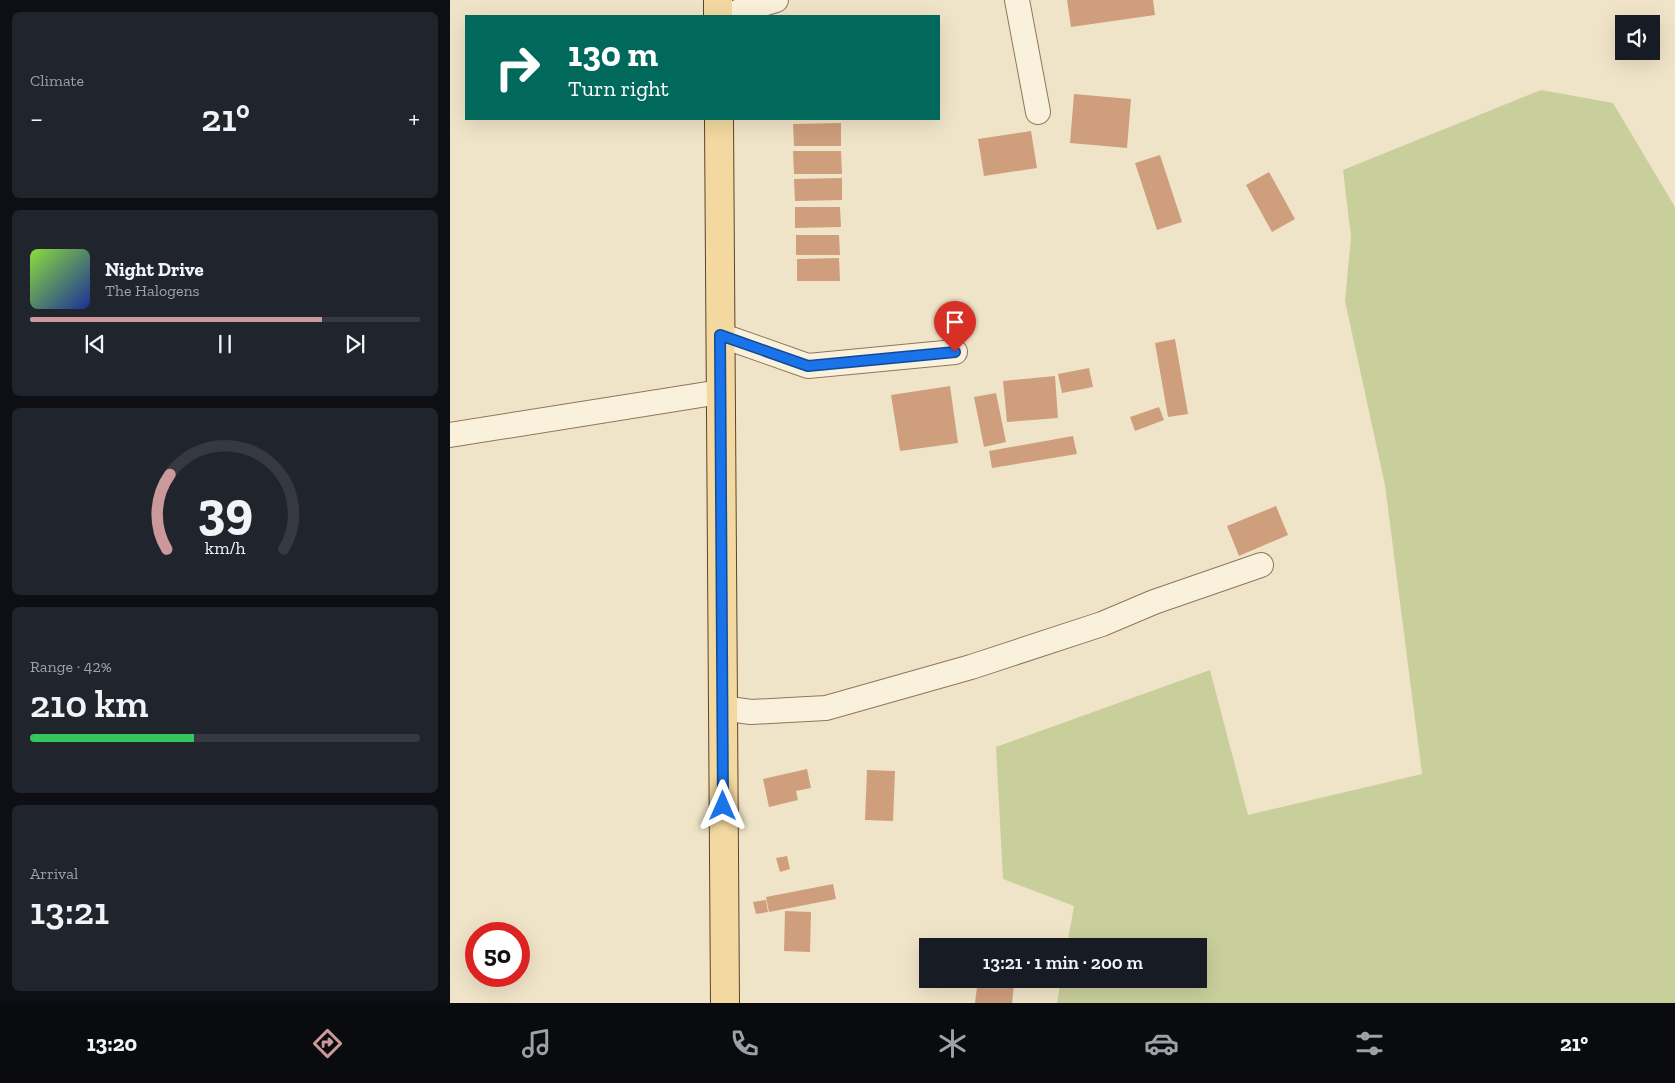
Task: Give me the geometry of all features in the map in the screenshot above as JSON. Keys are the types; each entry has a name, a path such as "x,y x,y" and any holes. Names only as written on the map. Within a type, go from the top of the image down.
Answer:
{"main road":[{"path":"718,0 718,15"},
{"path":"718,120 725,1003"}],"street":[{"path":"727,15 776,0"},
{"path":"1017,0 1038,112"},
{"path":"720,335 808,366 955,352"},
{"path":"450,435 720,392"},
{"path":"722,708 751,712 826,708 855,701 1102,624 1154,602 1261,565"}],"green space":[{"path":"1541,90 1613,103 1675,207 1675,1003 1057,1003 1060,988 1207,988 1207,938 1068,938 1074,906 1003,879 996,747 1210,670 1248,815 1422,774 1385,485 1345,301 1351,237 1343,170"}],"building":[{"path":"1067,0 1153,0 1155,15 1071,27"},
{"path":"1074,94 1131,99 1127,148 1070,143"},
{"path":"841,123 841,146 794,146 793,124"},
{"path":"1031,131 1037,168 984,176 978,139"},
{"path":"793,151 841,151 842,174 794,174"},
{"path":"1160,155 1182,222 1157,230 1135,163"},
{"path":"1269,172 1295,219 1272,232 1246,185"},
{"path":"842,178 842,200 795,201 794,179"},
{"path":"795,207 840,207 841,227 795,228"},
{"path":"796,235 839,235 840,255 796,255"},
{"path":"839,258 840,281 797,281 797,259"},
{"path":"1175,339 1188,414 1168,417 1155,343"},
{"path":"1089,368 1093,387 1062,393 1058,374"},
{"path":"1055,376 1058,418 1007,422 1003,381"},
{"path":"950,386 958,443 900,451 891,395"},
{"path":"996,393 1006,442 984,447 974,397"},
{"path":"1159,407 1164,420 1135,431 1130,417"},
{"path":"1073,436 1077,454 992,468 989,451"},
{"path":"1276,506 1288,535 1239,556 1227,526"},
{"path":"807,769 811,788 796,791 798,800 769,807 763,779"},
{"path":"867,770 895,771 893,821 865,820"},
{"path":"787,856 790,869 780,872 776,858"},
{"path":"833,884 836,899 769,912 766,897"},
{"path":"766,900 768,912 756,914 753,902"},
{"path":"785,911 811,912 810,952 784,951"},
{"path":"977,988 1014,988 1012,1003 975,1003"}],"route":[{"path":"723,806 720,335 808,366 955,352"}]}
